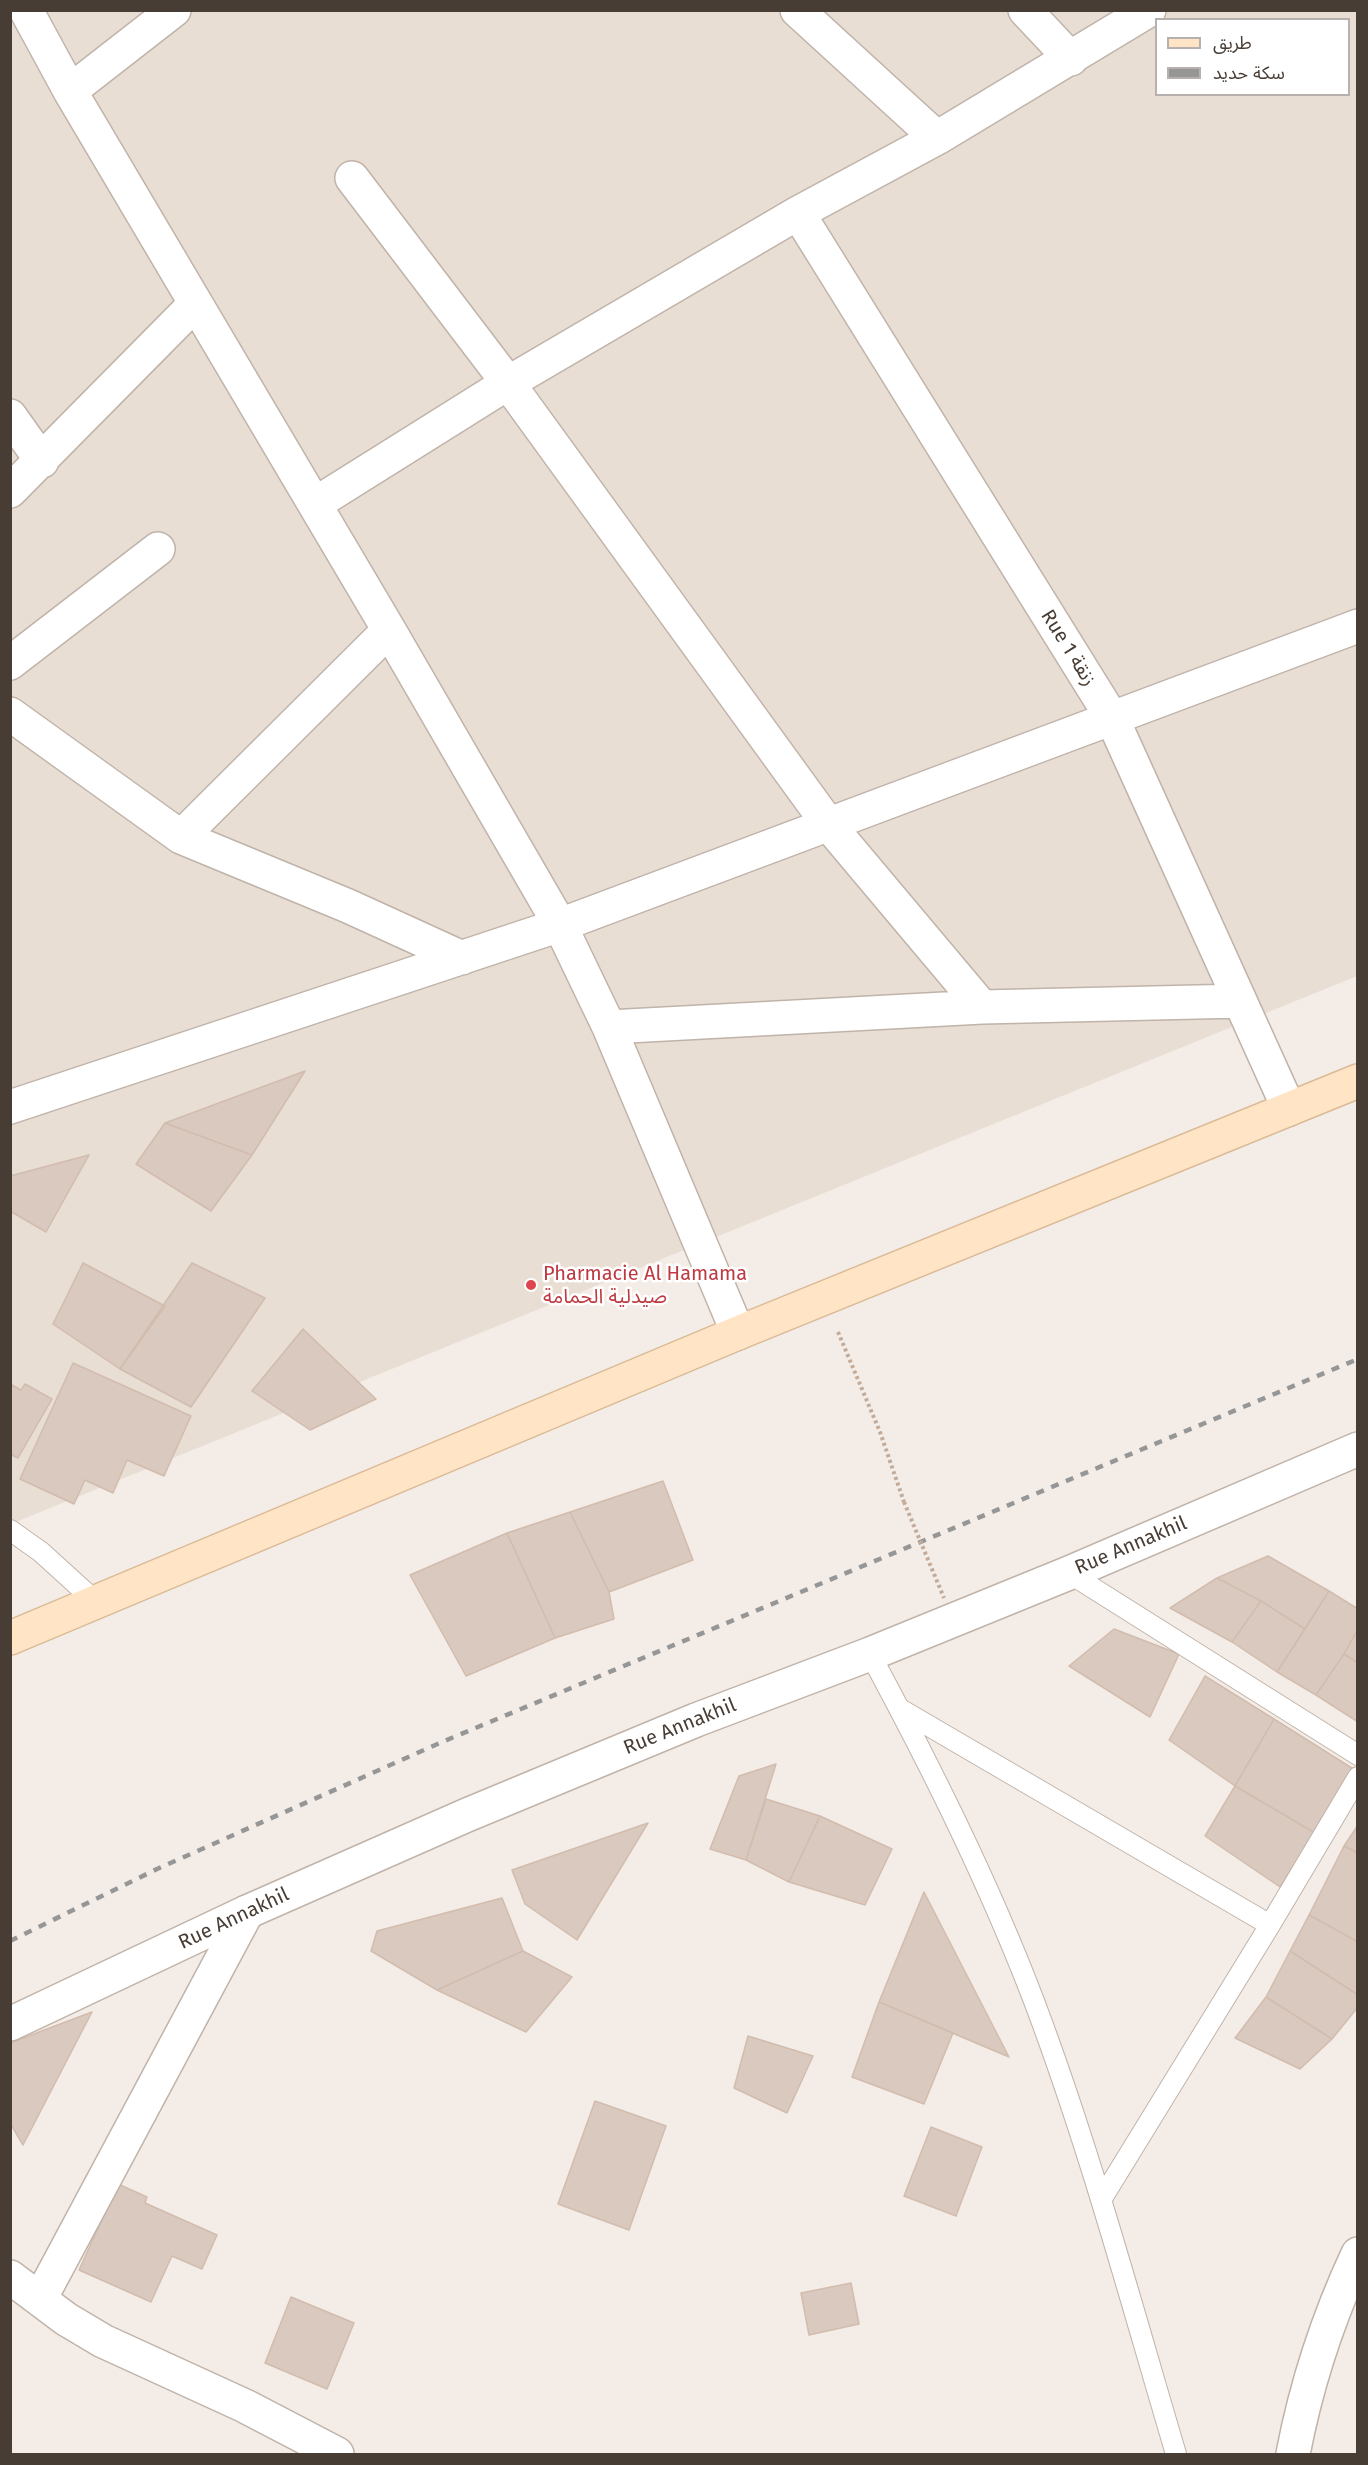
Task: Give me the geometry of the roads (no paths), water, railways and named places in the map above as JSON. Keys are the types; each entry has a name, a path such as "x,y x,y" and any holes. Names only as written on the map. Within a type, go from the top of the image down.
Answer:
{"main road":[{"path":"10,1638 738,1333 1358,1081"}],"street":[{"path":"26,10 70,91 315,504 560,925 609,1027 738,1333"},
{"path":"70,91 174,10"},
{"path":"797,10 937,138"},
{"path":"1025,10 1071,59"},
{"path":"315,504 508,382 798,213 937,138 1149,10"},
{"path":"352,178 508,382 829,825 982,1006"},
{"name":"Rue 1 زنقة","path":"798,213 1112,718 1289,1109"},
{"path":"10,491 195,304"},
{"path":"10,416 42,461"},
{"path":"10,663 158,549"},
{"path":"10,1107 560,925 1358,626"},
{"path":"182,837 389,630"},
{"path":"10,714 182,837 348,906 462,958"},
{"path":"609,1027 982,1006 1240,1001"},
{"name":"Rue Annakhil","path":"10,2024 247,1912 467,1815 663,1733 1069,1573 1358,1449"},
{"path":"40,2299 247,1912"},
{"path":"1293,2454 1302,2406 1340,2293 1358,2254"},
{"path":"10,2277 66,2319 103,2341 244,2406 337,2454"}],"lane":[{"path":"10,1530 41,1552 96,1602"},
{"path":"1069,1573 1358,1755"},
{"path":"870,1653 945,1795 997,1910 1034,2002 1101,2200 1176,2454"},
{"path":"900,1709 1270,1925"},
{"path":"1101,2200 1358,1777"}],"railway":[{"path":"10,1941 157,1869 442,1742 1358,1359"}],"place":[{"name":"Pharmacie Al Hamama صيدلية الحمامة","path":"531,1285"}]}
